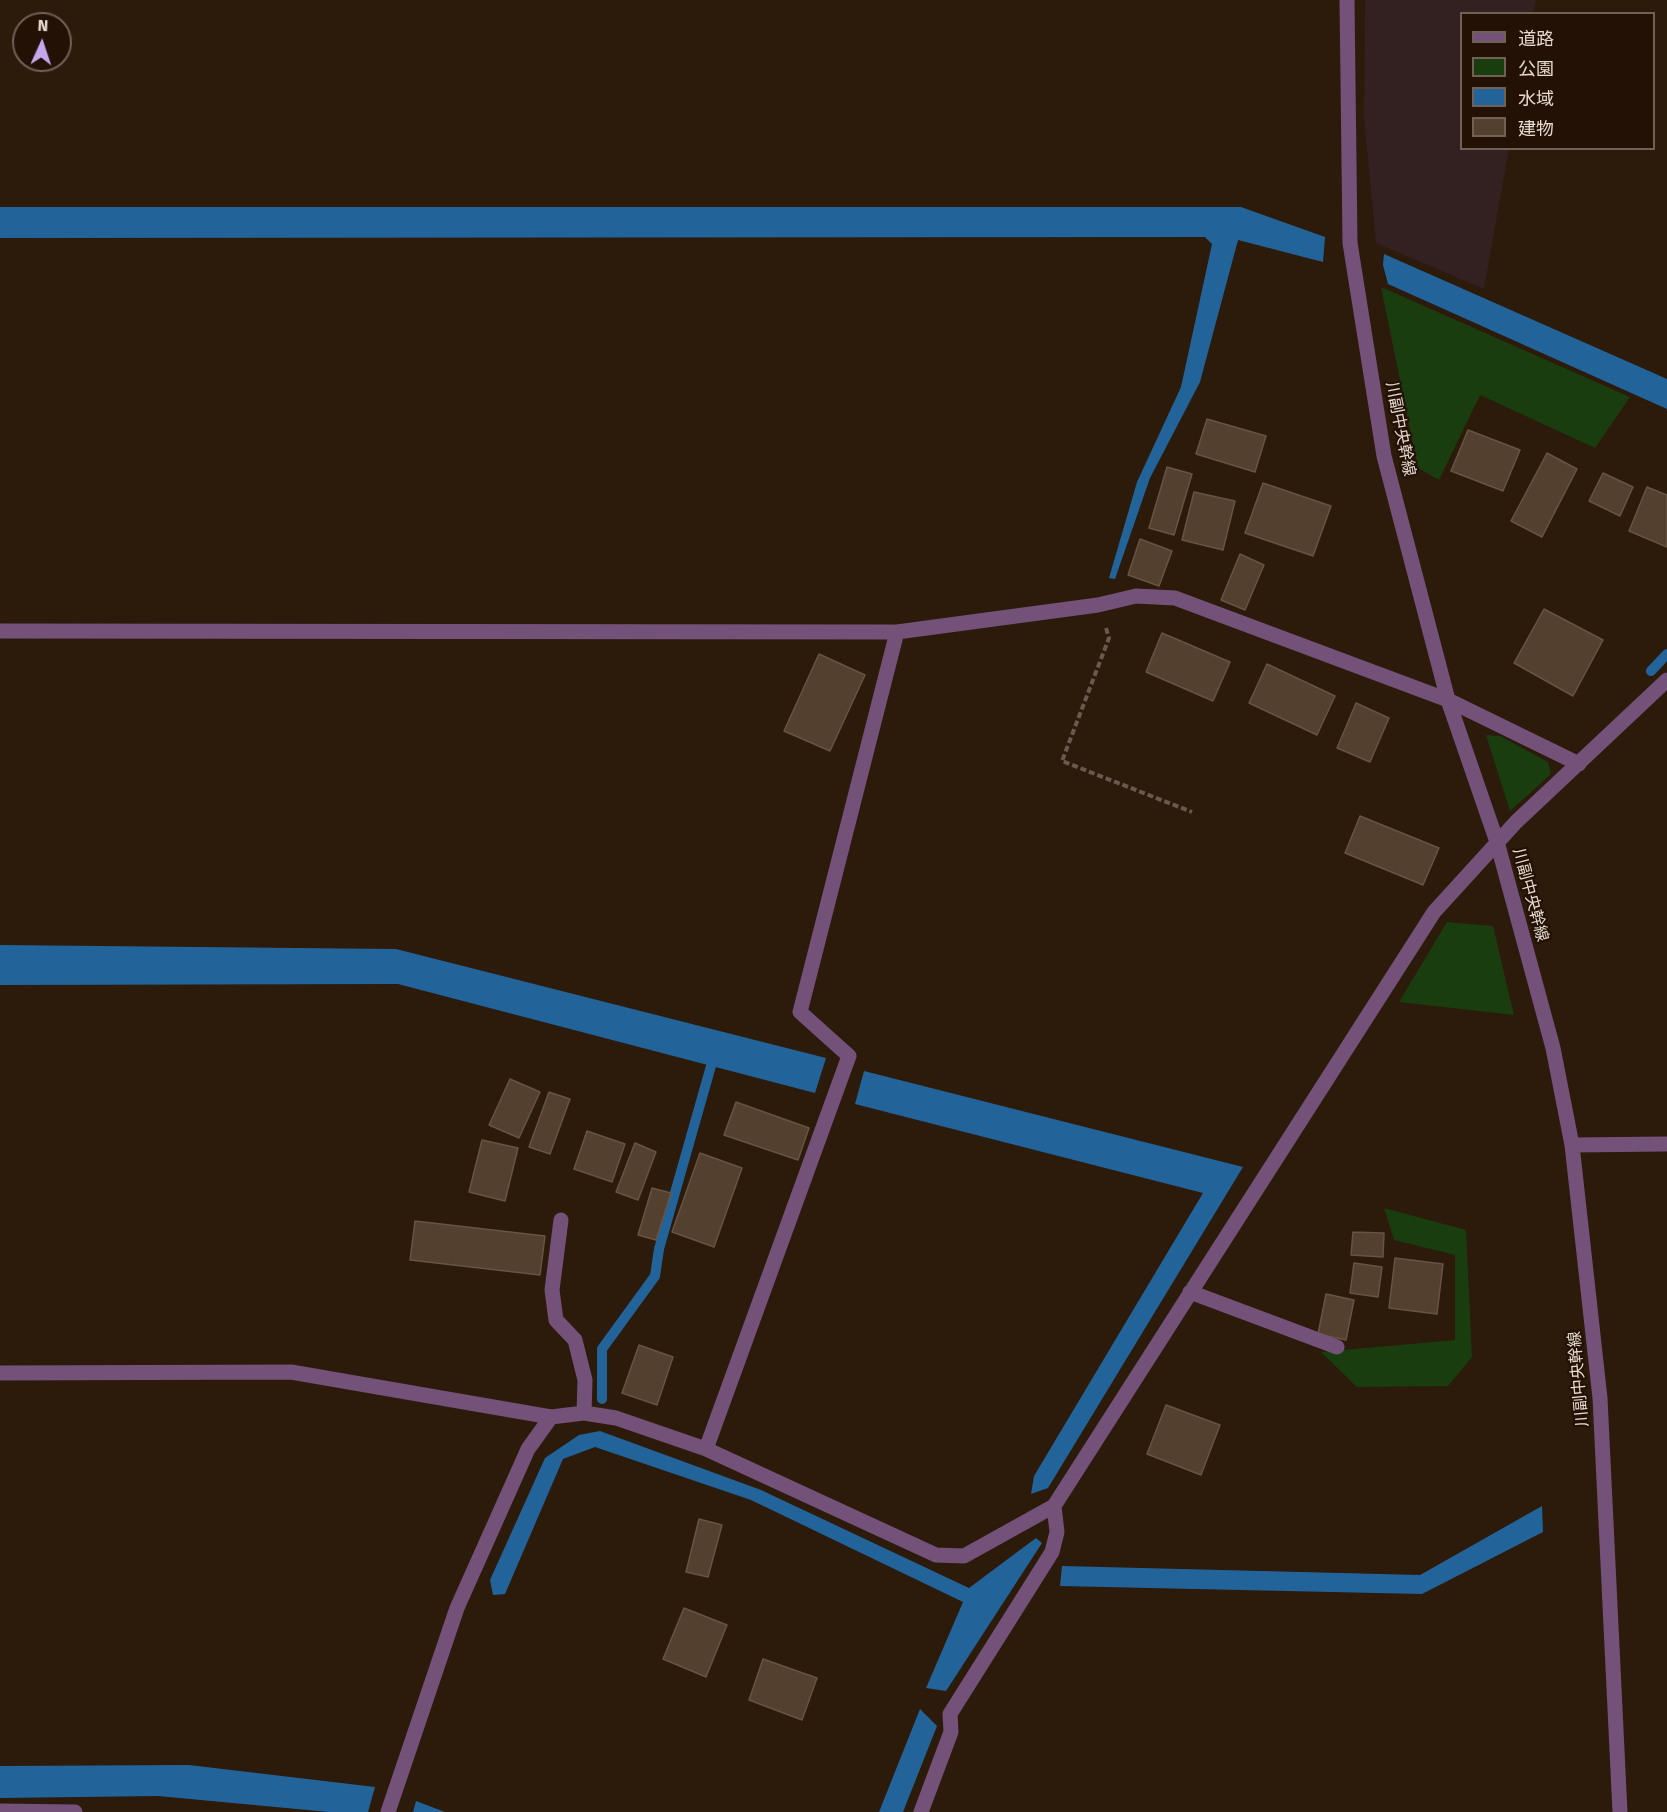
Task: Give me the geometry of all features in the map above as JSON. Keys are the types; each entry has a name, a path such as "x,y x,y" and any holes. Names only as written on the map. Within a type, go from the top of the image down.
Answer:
{"street":[{"name":"川副中央幹線","path":"1347,0 1350,243 1384,456 1448,700 1497,842 1553,1048 1572,1145 1600,1398 1620,1812"},
{"path":"0,631 897,632 1098,605 1136,596 1174,598 1448,700 1579,764"},
{"path":"706,1449 849,1056 800,1012 897,632"},
{"path":"0,1373 291,1372 551,1417 584,1413 616,1418 706,1449 936,1555 964,1556 1054,1506 1434,912 1497,842 1667,680"},
{"path":"1572,1145 1667,1144"},
{"path":"561,1220 552,1290 556,1320 574,1340 585,1380 584,1413"},
{"path":"1190,1292 1336,1347"},
{"path":"388,1812 457,1608 528,1449 551,1417"},
{"path":"921,1812 951,1732 950,1714 1052,1552 1057,1532 1054,1506"},
{"path":"0,1811 75,1812"}],"path":[{"path":"1098,605 1109,638 1062,761 1192,812"}],"shaded area":[{"path":"1365,0 1536,0 1533,12 1460,12 1460,150 1509,150 1484,289 1376,243 1364,118"}],"green space":[{"path":"1381,287 1630,397 1595,448 1480,395 1439,480 1418,468"},
{"path":"1486,735 1500,736 1548,762 1551,774 1510,811"},
{"path":"1447,922 1493,926 1514,1015 1399,1002"},
{"path":"1384,1208 1466,1230 1472,1357 1448,1386 1357,1387 1321,1352 1455,1340 1455,1255 1394,1240"}],"water":[{"path":"0,207 1241,207 1325,237 1323,262 1238,240 1200,382 1150,478 1115,579 1109,578 1137,482 1181,387 1212,244 1205,237 0,238"},
{"path":"1384,254 1667,379 1667,409 1388,284 1383,265"},
{"path":"0,945 396,949 826,1058 815,1093 398,984 0,985"},
{"path":"864,1071 1243,1167 1048,1488 1031,1494 1034,1476 1203,1193 855,1104"},
{"path":"600,1431 761,1490 969,1588 1036,1538 1042,1543 946,1691 926,1688 963,1602 751,1500 595,1447 563,1459 505,1594 493,1595 490,1580 545,1458 579,1435"},
{"path":"1542,1506 1543,1532 1422,1594 1060,1586 1062,1566 1420,1575"},
{"path":"920,1709 937,1726 903,1812 879,1812"},
{"path":"189,1765 375,1787 368,1812 329,1812 158,1796 0,1798 0,1766"},
{"path":"416,1801 445,1812 413,1812"}],"building":[{"path":"1207,419 1266,436 1255,472 1196,454"},
{"path":"1468,430 1520,450 1503,491 1451,471"},
{"path":"1547,453 1577,469 1542,537 1511,521"},
{"path":"1167,467 1192,474 1174,535 1149,528"},
{"path":"1603,473 1633,487 1620,516 1589,501"},
{"path":"1263,483 1331,506 1313,556 1245,533"},
{"path":"1647,487 1667,495 1667,547 1629,531"},
{"path":"1194,492 1235,501 1223,550 1182,540"},
{"path":"1140,539 1172,551 1159,586 1128,575"},
{"path":"1240,554 1264,565 1245,610 1221,600"},
{"path":"1544,609 1603,640 1573,696 1514,663"},
{"path":"1162,633 1230,662 1213,701 1146,672"},
{"path":"819,654 865,675 830,751 784,731"},
{"path":"1267,664 1335,696 1317,735 1249,703"},
{"path":"1356,703 1389,718 1370,762 1337,748"},
{"path":"1360,816 1439,848 1423,885 1345,853"},
{"path":"510,1079 540,1092 519,1138 489,1125"},
{"path":"549,1092 570,1099 550,1154 529,1147"},
{"path":"736,1102 809,1128 798,1160 724,1135"},
{"path":"587,1131 625,1144 612,1182 574,1169"},
{"path":"482,1140 518,1148 505,1201 469,1192"},
{"path":"635,1143 656,1152 638,1200 616,1192"},
{"path":"700,1153 742,1168 714,1247 672,1232"},
{"path":"652,1188 671,1193 656,1240 638,1235"},
{"path":"415,1221 545,1236 540,1275 410,1260"},
{"path":"1353,1232 1384,1233 1383,1257 1351,1255"},
{"path":"1395,1258 1443,1264 1437,1314 1389,1308"},
{"path":"1354,1263 1382,1267 1378,1297 1350,1293"},
{"path":"1326,1294 1354,1300 1346,1340 1318,1334"},
{"path":"639,1345 673,1357 657,1405 622,1393"},
{"path":"1166,1405 1220,1425 1201,1475 1147,1454"},
{"path":"699,1519 722,1525 708,1577 686,1572"},
{"path":"684,1608 727,1625 706,1677 663,1659"},
{"path":"763,1659 817,1678 802,1720 749,1700"}],"waterway":[{"path":"1651,671 1667,654"},
{"path":"602,1399 602,1349 655,1276 659,1249 711,1066"}]}
